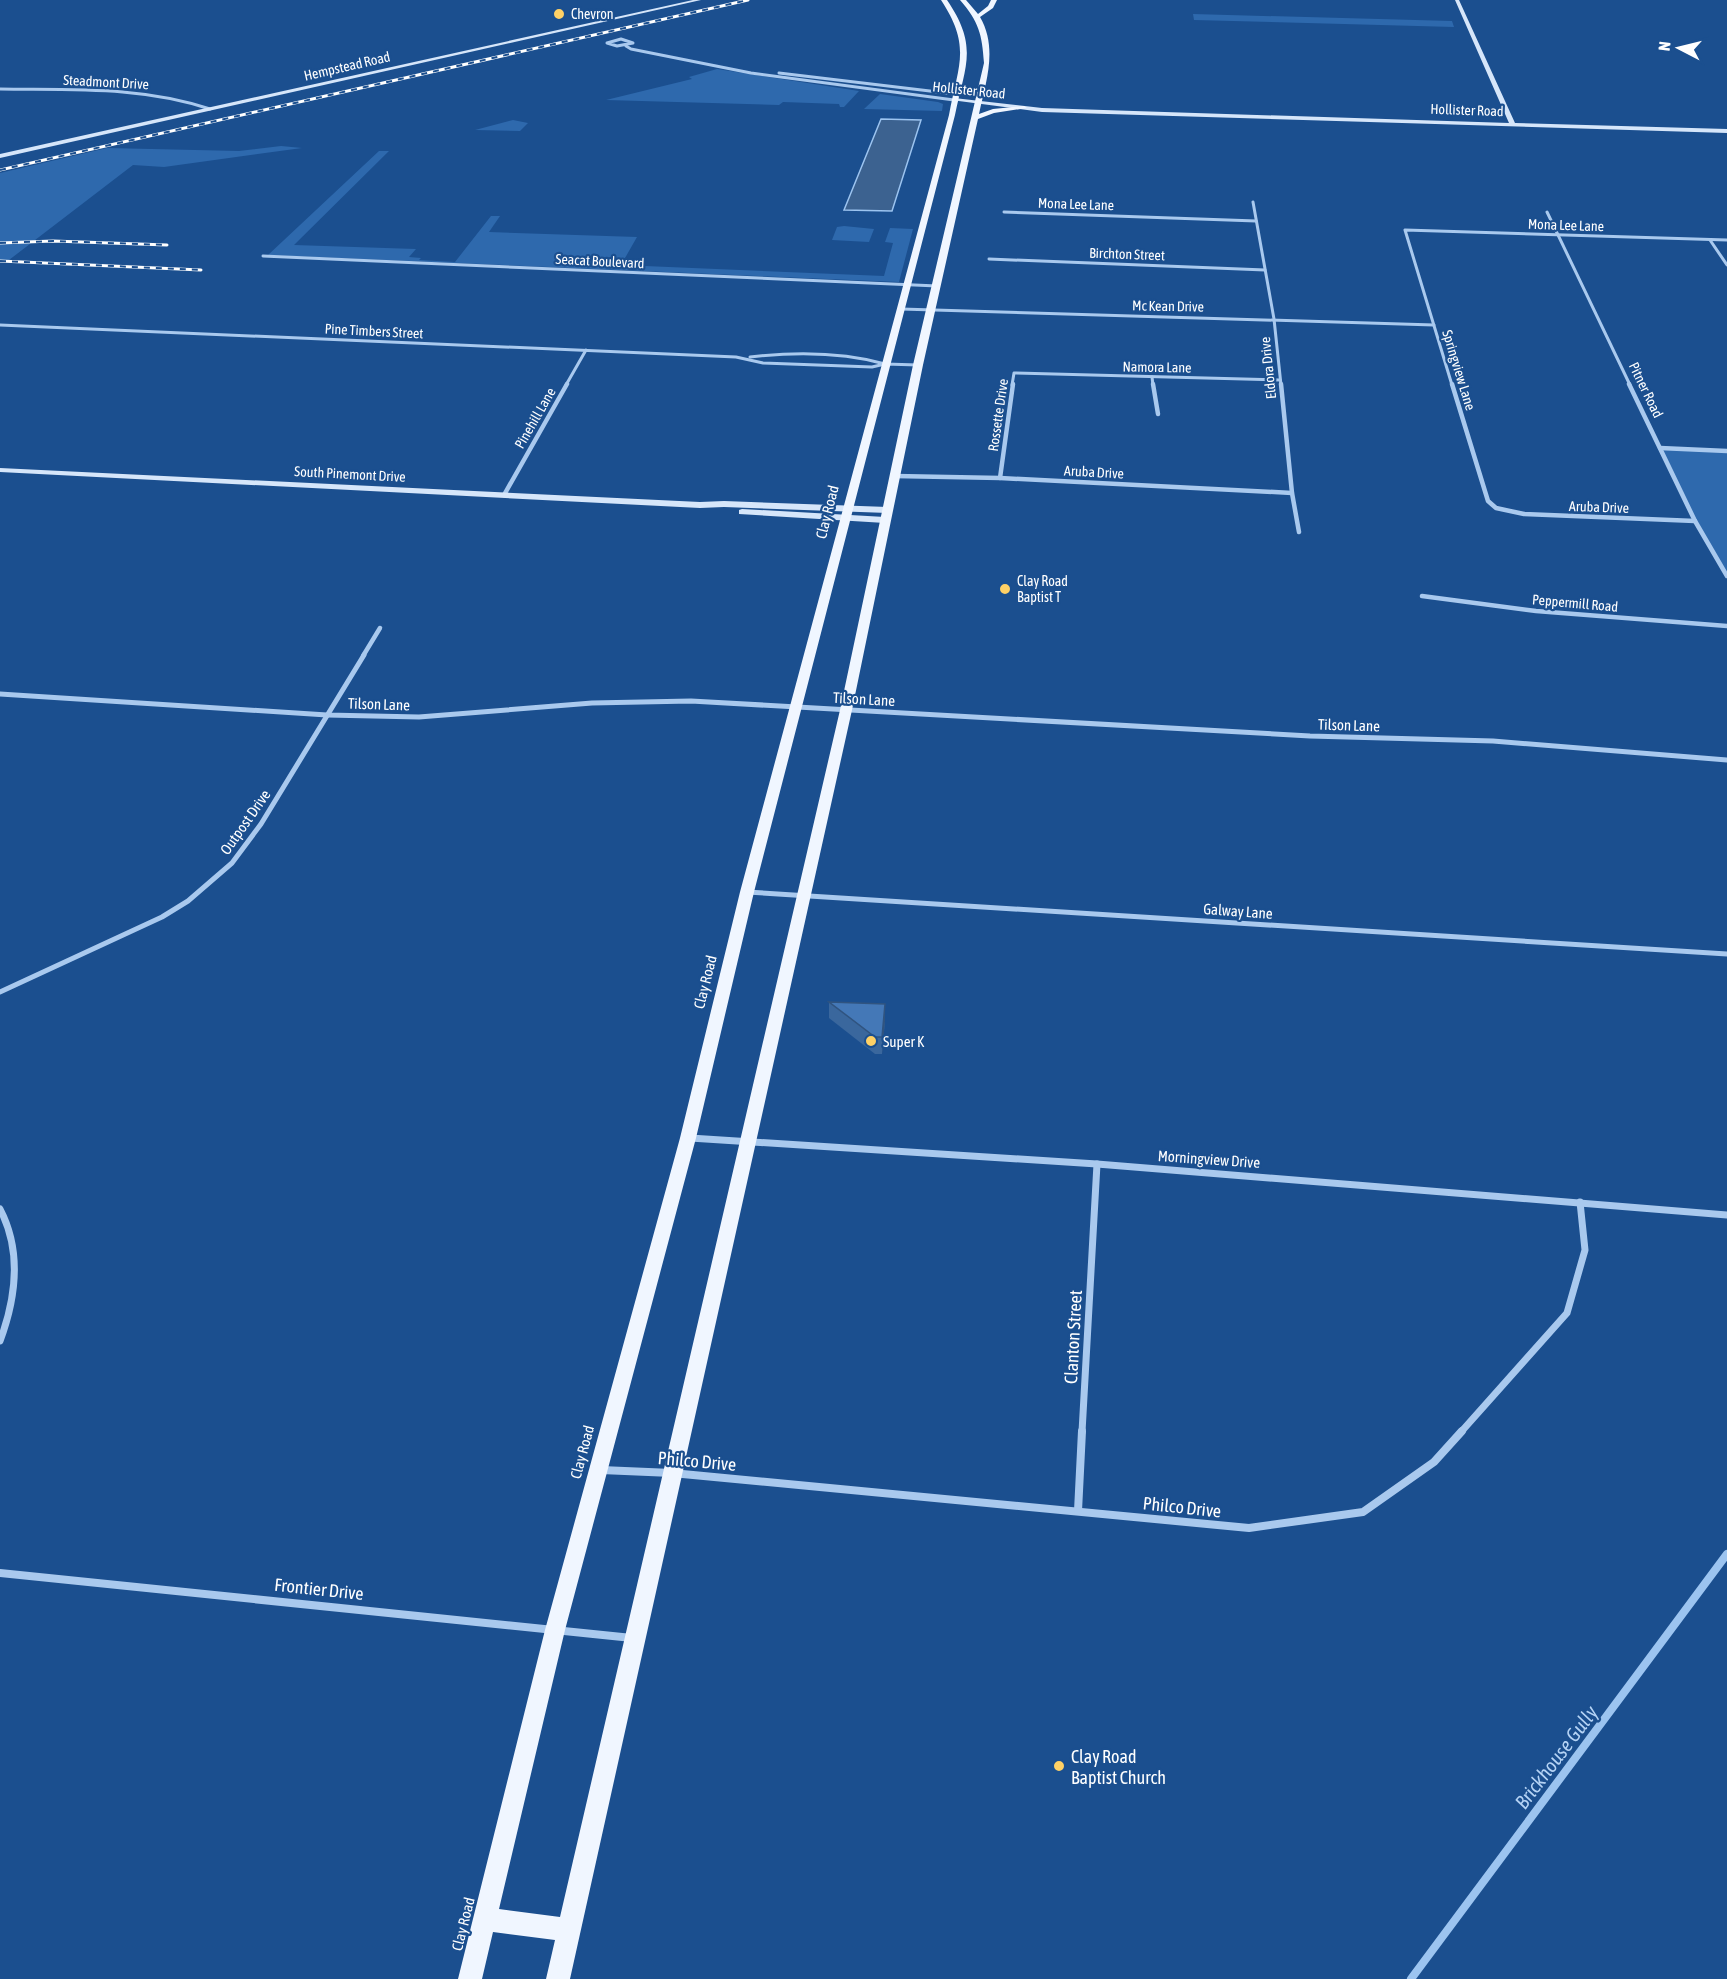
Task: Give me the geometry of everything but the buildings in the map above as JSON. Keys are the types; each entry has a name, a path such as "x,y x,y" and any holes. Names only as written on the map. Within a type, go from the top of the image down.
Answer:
{"main road":[{"path":"945,0 958,18 964,34 985,34"},
{"name":"Clay Road","path":"558,1979 846,710 918,365 937,286 937,224 954,152 974,118 987,63 985,34 979,16 965,0"},
{"path":"979,16 991,7 994,0"},
{"name":"Clay Road","path":"470,1979 555,1630 688,1138 747,892 885,364 908,285 937,224 954,152 955,97 965,55 964,34"},
{"path":"974,118 993,111 1024,108"},
{"path":"485,1919 569,1930"}],"street":[{"name":"Hempstead Road","path":"0,156 699,0"},
{"path":"945,0 965,0"},
{"path":"1456,0 1512,123"},
{"name":"Hollister Road","path":"626,46 632,42 617,39 607,43 730,69 825,84 955,97"},
{"name":"Hollister Road","path":"730,69 832,79 1024,108 1727,130"},
{"path":"825,84 832,79"},
{"name":"Steadmont Drive","path":"0,89 147,94 173,98 210,110"},
{"name":"Hollister Road","path":"978,100 1086,109"},
{"name":"Eldora Drive","path":"1253,202 1274,319 1292,493 1299,532"},
{"name":"Mona Lee Lane","path":"1004,212 1256,221"},
{"name":"Pitner Road","path":"1547,212 1695,521 1727,576"},
{"name":"Mona Lee Lane","path":"1405,230 1727,240"},
{"name":"Springview Lane","path":"1405,230 1488,501 1502,510"},
{"path":"1710,240 1727,265"},
{"name":"Seacat Boulevard","path":"263,256 937,286"},
{"name":"Birchton Street","path":"989,259 1265,270"},
{"name":"Mc Kean Drive","path":"901,309 1434,325"},
{"name":"Pine Timbers Street","path":"0,325 586,350 746,358 763,363 872,367 885,364 918,365"},
{"name":"Pinehill Lane","path":"504,495 586,350"},
{"name":"Pine Timbers Street","path":"746,358 766,354 840,357 874,360 885,364"},
{"name":"Rossette Drive","path":"1000,478 1014,373 1034,374"},
{"name":"Namora Lane","path":"1034,374 1280,380"},
{"path":"1152,378 1158,414"},
{"path":"1660,448 1727,451"},
{"name":"South Pinemont Drive","path":"0,470 504,495 700,506 721,510 887,515"},
{"name":"Aruba Drive","path":"895,476 1000,478 1292,493"},
{"name":"Aruba Drive","path":"1502,510 1524,514 1695,521"},
{"name":"Peppermill Road","path":"1422,596 1497,608 1727,626"},
{"name":"Outpost Drive","path":"0,992 162,917 211,882 232,863 261,824 380,628"},
{"name":"Tilson Lane","path":"0,694 327,715 419,717 592,703 691,700 1310,736 1493,741 1727,760"},
{"name":"Galway Lane","path":"747,892 1727,954"},
{"name":"Morningview Drive","path":"688,1138 1097,1164 1727,1215"},
{"name":"Clanton Street","path":"1078,1511 1097,1164"},
{"name":"Philco Drive","path":"597,1470 672,1473 1249,1528 1363,1512 1434,1462 1567,1312 1585,1250 1580,1202"},
{"path":"0,1209 11,1236 15,1264 13,1299 7,1326 0,1341"},
{"name":"Frontier Drive","path":"0,1574 636,1638"}],"shaded area":[{"path":"1193,14 1452,21 1454,27 1194,20"},
{"path":"717,69 859,91 844,107 840,107 839,104 783,102 779,105 606,100 692,79 689,77"},
{"path":"880,94 938,102 943,104 942,111 864,109"},
{"path":"881,119 921,120 892,211 844,210"},
{"path":"513,120 528,123 520,131 475,130"},
{"path":"281,146 302,148 164,167 133,165 9,260 0,260 0,173 107,148 239,151"},
{"path":"379,151 389,151 294,245 416,249 409,257 421,258 419,260 455,262 491,216 500,216 489,232 637,237 621,265 884,276 893,243 885,242 890,228 913,229 899,282 268,255"},
{"path":"837,227 874,229 869,242 832,240"},
{"path":"1660,448 1727,451 1727,576 1695,521"}],"waterway":[{"name":"Brickhouse Gully","path":"1411,1979 1727,1554"}],"railway":[{"path":"0,170 748,0"},
{"path":"0,243 53,241 167,245"},
{"path":"0,261 201,270"}],"place":[{"name":"Chevron","path":"559,14"},
{"name":"Clay Road Baptist T","path":"1005,589"},
{"name":"Super K","path":"871,1041"},
{"name":"Clay Road Baptist Church","path":"1059,1766"}]}
